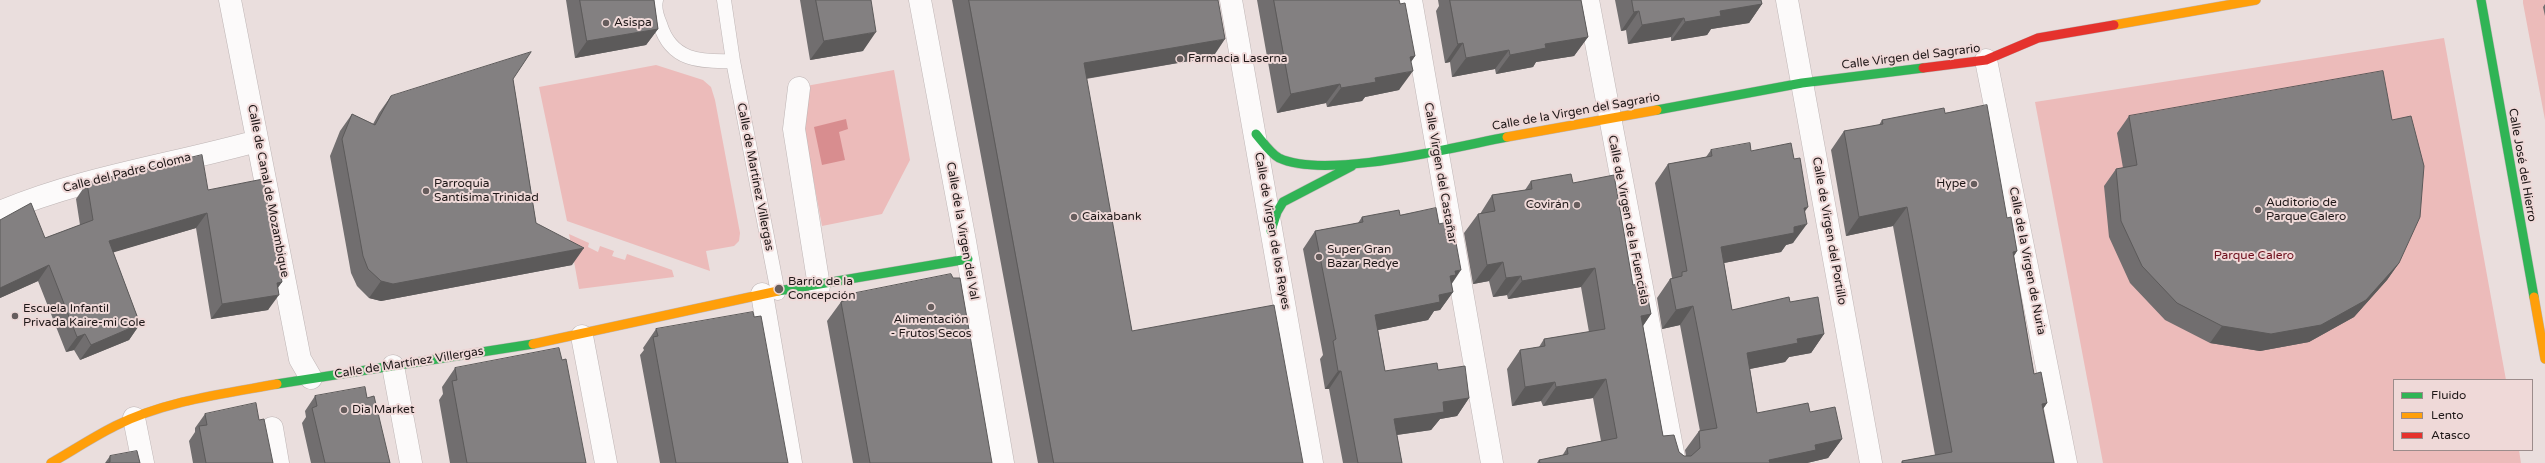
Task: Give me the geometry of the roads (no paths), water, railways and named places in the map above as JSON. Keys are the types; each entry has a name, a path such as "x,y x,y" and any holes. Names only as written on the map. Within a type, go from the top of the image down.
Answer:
{"street":[{"name":"Calle de Canal de Mozambique","path":"230,0 300,359 312,378"},
{"name":"Calle de la Virgen del Val","path":"920,0 968,259 1003,463"},
{"name":"Calle de Virgen de los Reyes","path":"1231,0 1256,134 1271,231 1312,463"},
{"name":"Calle Virgen del Castañar","path":"1411,0 1435,150 1492,463"},
{"name":"Calle de Virgen de la Fuencisla","path":"1588,0 1675,463"},
{"name":"Calle de Virgen del Portillo","path":"1787,0 1871,463"},
{"name":"Calle Virgen del Sagrario","path":"1802,83 1986,60 2038,38 2256,0"},
{"name":"Calle José del Hierro","path":"2481,0 2545,359"},
{"name":"Calle de la Virgen de Nuria","path":"1986,60 2066,463"},
{"name":"Calle de la Virgen del Sagrario","path":"1256,134 1278,158 1307,164 1355,165 1609,117 1802,83"},
{"path":"799,88 794,129 819,286"},
{"name":"Calle del Padre Coloma","path":"0,212 38,196 105,177 257,141"},
{"name":"Calle de la Virgen del Sagrario","path":"1271,231 1276,211 1285,198 1311,188 1355,165"},
{"name":"Calle de Martínez Villergas","path":"51,463 95,436 134,418 189,400 312,378 582,336 770,294 968,259"},
{"path":"770,294 791,463"},
{"path":"582,336 606,463"},
{"path":"393,366 411,463"},
{"path":"134,418 143,463"},
{"path":"272,428 278,463"}],"lane":[{"path":"656,0 658,20 663,36 682,54 691,60 707,62 733,62"},
{"name":"Calle de Martínez Villergas","path":"724,0 770,294"}],"place":[{"name":"Asispa","path":"606,23"},
{"name":"Farmacia Laserna","path":"1180,59"},
{"name":"Hype","path":"1974,184"},
{"name":"Parroquia Santísima Trinidad","path":"426,191"},
{"name":"Covirán","path":"1577,205"},
{"name":"Auditorio de Parque Calero","path":"2258,210"},
{"name":"Caixabank","path":"1074,217"},
{"name":"Super Gran Bazar Redye","path":"1319,257"},
{"name":"Barrio de la Concepción","path":"779,289"},
{"name":"Alimentación - Frutos Secos","path":"931,307"},
{"name":"Escuela Infantil Privada Kaire-mi Cole","path":"15,316"},
{"name":"Dia Market","path":"344,410"}],"park label":[{"name":"Parque Calero","path":"2254,256"}]}
